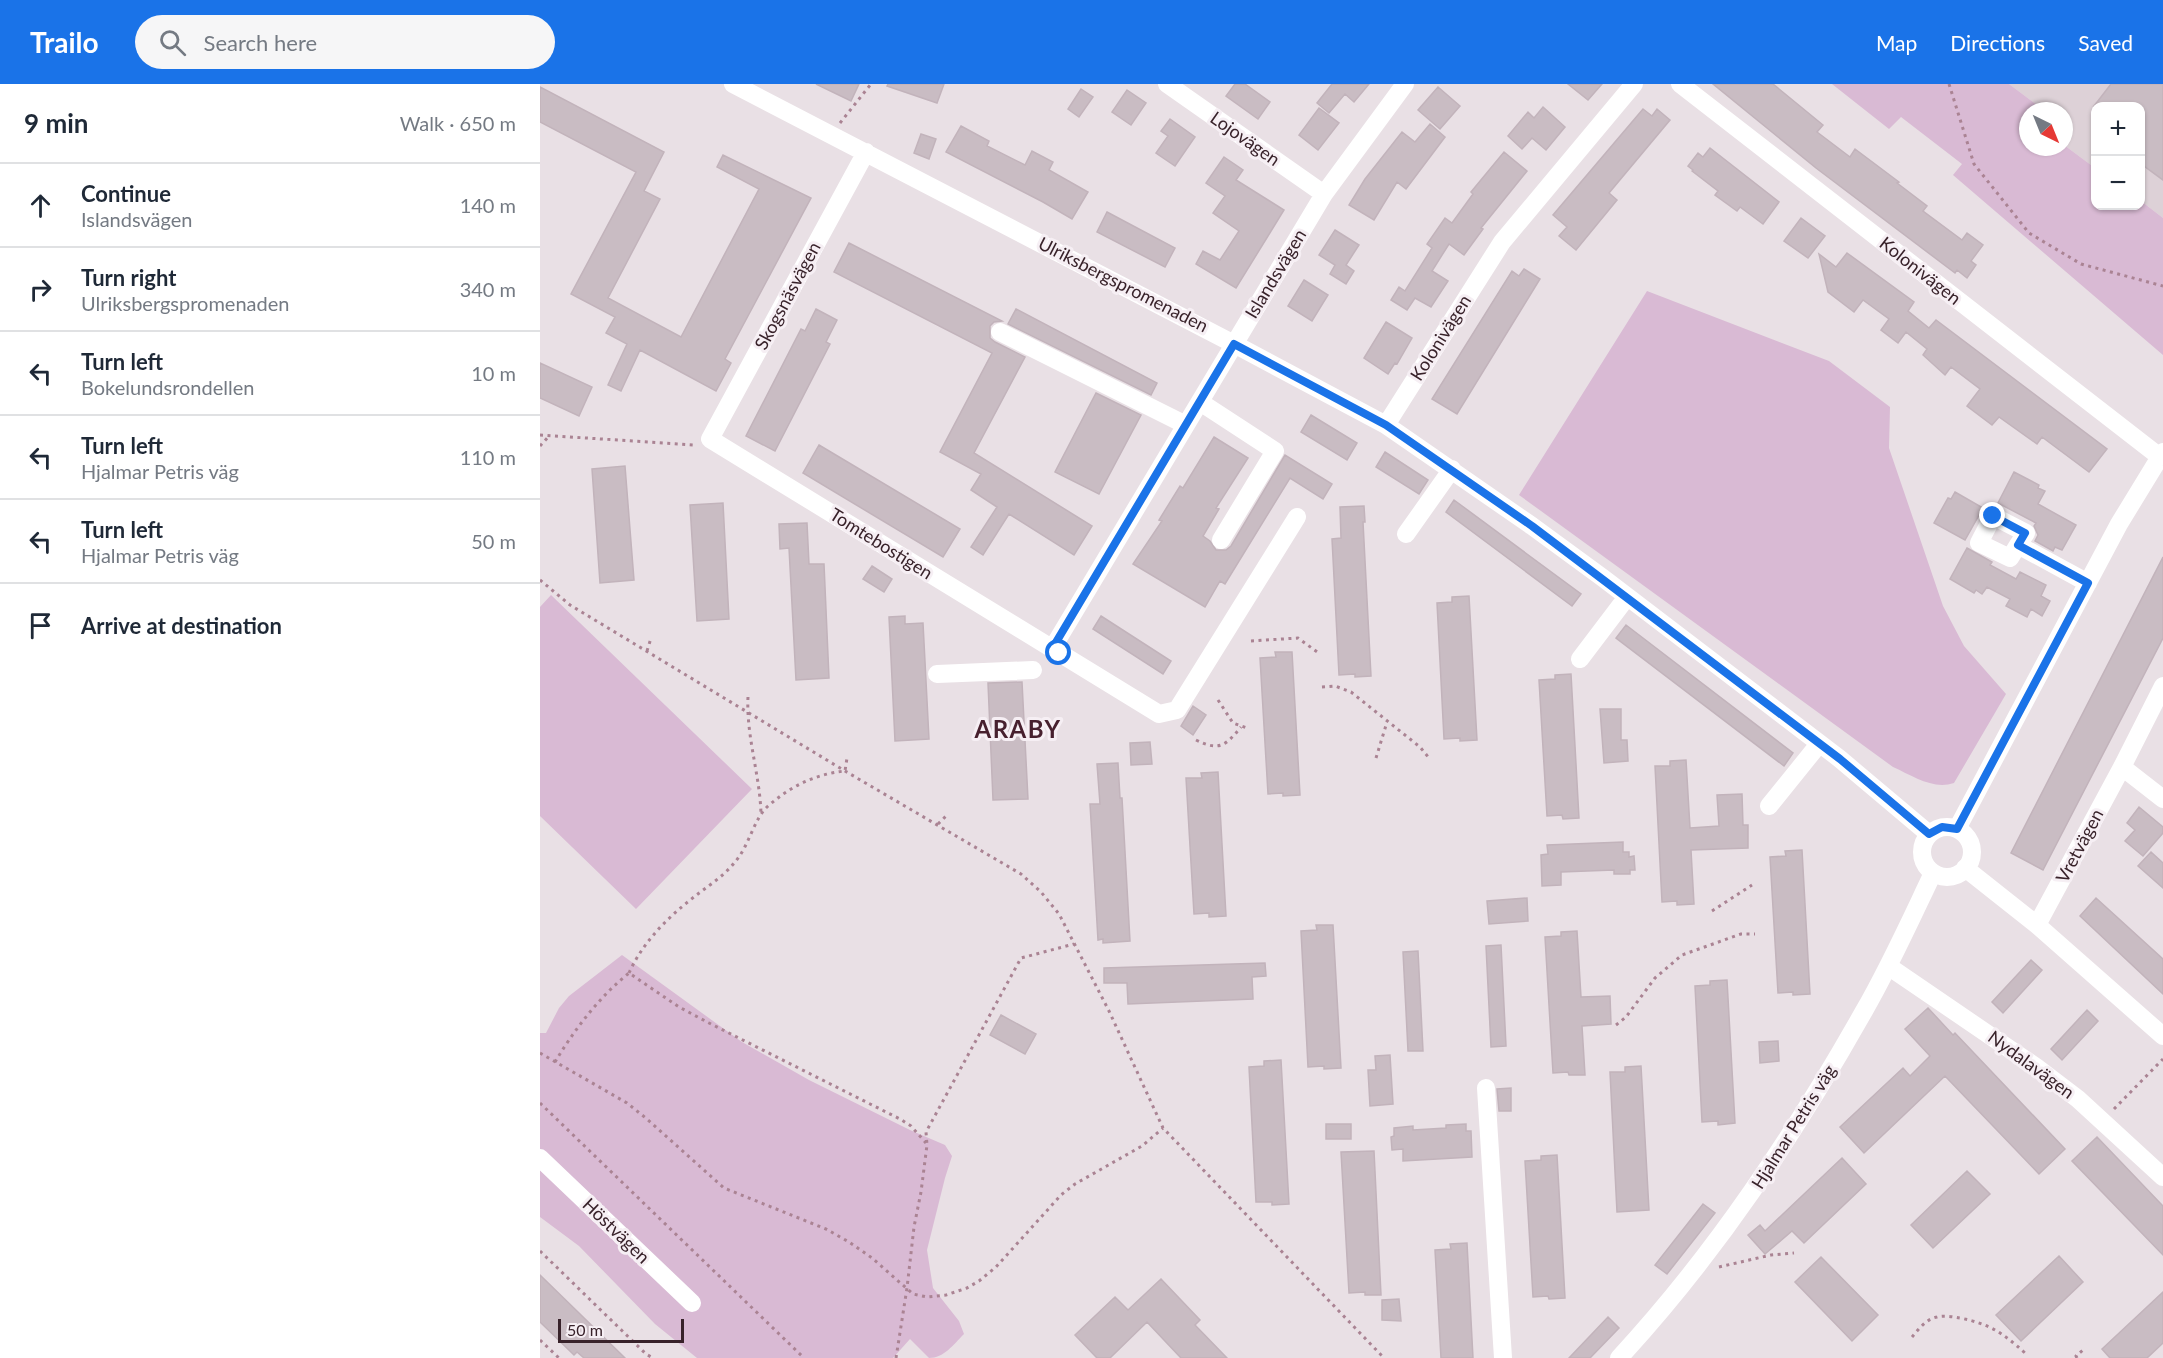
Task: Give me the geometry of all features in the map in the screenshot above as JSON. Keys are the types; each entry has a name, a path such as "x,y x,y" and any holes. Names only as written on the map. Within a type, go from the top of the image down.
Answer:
{"street":[{"name":"Ulriksbergspromenaden","path":"733,84 1386,425 1532,526 1627,597 1819,744 1929,834"},
{"name":"Lojovägen","path":"1167,84 1324,194"},
{"name":"Islandsvägen","path":"1052,649 1324,194 1405,84"},
{"name":"Kolonivägen","path":"1386,425 1502,242 1634,84"},
{"name":"Kolonivägen","path":"1680,84 2161,455"},
{"name":"Skogsnäsvägen","path":"710,439 866,152"},
{"path":"1000,332 1186,425"},
{"path":"1200,402 1275,450 1221,540"},
{"name":"Tomtebostigen","path":"710,439 1052,649"},
{"path":"1957,829 2119,524 2161,455"},
{"path":"1406,534 1452,469"},
{"path":"1052,649 1159,714 1177,710 1297,517"},
{"path":"2018,545 2088,583"},
{"path":"1580,659 1627,597"},
{"path":"937,674 1033,670"},
{"name":"Vretvägen","path":"2037,924 2163,686"},
{"path":"1769,806 1819,744"},
{"path":"2122,766 2163,799"},
{"path":"1942,827 1957,829 1968,840 1971,847 1971,854 1965,868 1960,873 1947,877 1933,873 1924,862 1922,855 1922,847 1929,834 1942,827"},
{"path":"1965,868 2037,924 2163,1036"},
{"name":"Hjalmar Petris väg","path":"1619,1358 1658,1315 1747,1202 1808,1108 1888,966 1933,873"},
{"name":"Nydalavägen","path":"1888,966 2036,1067 2079,1100 2163,1177"},
{"path":"1486,1088 1503,1358"},
{"name":"Höstvägen","path":"540,1158 692,1303"}],"path":[{"path":"831,134 871,84"},
{"path":"1949,84 1974,164 2029,233 2081,264 2163,286"},
{"path":"540,435 690,447 710,439"},
{"path":"540,446 549,436"},
{"path":"540,580 570,605 845,771 938,824 1020,874 1041,892 1059,914 1109,1011 1163,1128 1384,1358"},
{"path":"647,651 651,638"},
{"path":"1251,641 1298,638 1320,654"},
{"path":"1322,687 1335,686 1351,692 1420,747 1429,758"},
{"path":"748,697 747,712 758,774 761,814"},
{"path":"1218,700 1233,723 1247,728"},
{"path":"1376,758 1387,722"},
{"path":"1196,740 1206,745 1220,747 1227,744 1241,727"},
{"path":"845,771 847,758"},
{"path":"555,1062 566,1043 599,1002 629,973 640,951 664,923 734,864 749,841 761,814 799,784 830,772 845,771"},
{"path":"938,824 947,815"},
{"path":"1712,911 1752,885"},
{"path":"1616,1025 1626,1017 1655,978 1682,955 1741,934 1755,934"},
{"path":"896,1358 921,1192 927,1145 926,1132 1021,958 1074,944"},
{"path":"629,973 679,1007 900,1119 910,1126 927,1145"},
{"path":"540,1053 633,1108 723,1188 826,1229 872,1258 913,1294 927,1297 967,1288 979,1281 996,1267 1061,1195 1075,1184 1142,1146 1163,1128"},
{"path":"2102,1121 2163,1059"},
{"path":"540,1103 804,1358"},
{"path":"540,1251 646,1356 653,1358"},
{"path":"1692,1273 1771,1255 1794,1253"},
{"path":"1912,1337 1923,1324 1937,1317 1954,1317 1994,1328 2025,1353"},
{"path":"540,1340 559,1358"},
{"path":"2077,1358 2076,1356 2083,1350"}],"shaded area":[{"path":"1832,84 2009,84 2033,102 2019,102 2019,156 2073,156 2073,152 2091,165 2091,210 2145,210 2145,204 2163,218 2163,355 1953,175 1962,164 1901,117 1889,129"},
{"path":"2009,84 2163,84 2163,218 2145,204 2145,102 2091,102 2091,165 2073,152 2073,102 2033,102"},
{"path":"1647,291 1829,361 1890,407 1889,448 1943,606 1964,646 2006,694 1954,783 1938,785 1893,767 1519,495"},
{"path":"551,595 752,789 636,909 540,816 540,607"},
{"path":"622,955 742,1042 809,1080 945,1145 952,1156 927,1250 933,1288 959,1321 964,1334 948,1350 939,1356 929,1358 910,1339 893,1358 697,1358 655,1324 579,1246 540,1217 540,1033 546,1033 559,1008 569,996"}],"building":[{"path":"816,84 859,84 851,101"},
{"path":"888,84 944,84 937,103 887,86"},
{"path":"1235,84 1245,84 1270,102 1258,119 1226,96"},
{"path":"1332,84 1369,84 1354,102 1345,94 1329,113 1317,103"},
{"path":"1568,84 1602,84 1588,100"},
{"path":"1713,84 1773,84 1823,125 1817,132 1850,157 1855,149 1899,182 1897,183 1927,206 1923,211 1962,240 1967,233 1983,245 1971,261 1976,265 1967,278 1957,270 1955,273 1816,168"},
{"path":"2111,84 2163,84 2163,180 2145,167 2145,102 2097,102"},
{"path":"540,87 664,152 644,191 660,199 608,298 681,337 759,189 717,167 723,155 811,198 725,359 731,363 716,391 640,350 621,391 608,385 627,344 606,333 615,317 571,294 636,172 540,122"},
{"path":"1438,87 1460,106 1440,129 1418,110"},
{"path":"1081,89 1093,97 1079,117 1068,109"},
{"path":"1127,90 1146,103 1131,125 1112,112"},
{"path":"1543,107 1565,127 1546,150 1532,138 1522,149 1508,136 1528,112 1534,118"},
{"path":"1319,108 1339,123 1318,150 1299,135"},
{"path":"1643,109 1652,116 1657,109 1670,120 1609,193 1617,200 1576,250 1559,236 1567,227 1553,215"},
{"path":"1170,119 1195,137 1175,166 1156,153 1168,136 1161,131"},
{"path":"1430,124 1445,137 1406,189 1397,182 1374,220 1349,205 1365,179 1402,132 1415,142"},
{"path":"961,126 989,141 987,146 1025,165 1032,151 1053,162 1049,170 1088,192 1072,219 946,152"},
{"path":"921,134 936,139 929,159 914,153"},
{"path":"1710,148 1779,202 1763,224 1740,207 1737,211 1715,195 1718,191 1688,166 1698,153 1703,157"},
{"path":"1504,152 1527,171 1481,228 1483,229 1464,255 1449,244 1432,271 1448,281 1431,307 1415,298 1407,310 1391,300 1399,287 1405,291 1432,248 1427,244 1445,218 1452,223 1473,194 1471,192"},
{"path":"1224,157 1243,170 1236,180 1284,210 1236,288 1196,264 1203,251 1220,260 1239,231 1213,213 1225,196 1206,183"},
{"path":"1107,212 1175,248 1165,267 1097,232"},
{"path":"1801,218 1825,236 1808,258 1784,241"},
{"path":"1335,230 1359,245 1346,265 1354,271 1346,284 1330,274 1335,265 1319,255"},
{"path":"849,243 1002,321 994,322 990,326 990,338 1025,357 974,453 1092,526 1074,555 1009,514 983,555 971,547 997,507 971,490 981,474 940,452 992,353 834,272"},
{"path":"1847,253 1914,302 1908,311 1929,328 1936,320 2107,449 2089,472 2042,437 2037,444 1999,417 1992,425 1967,406 1980,389 1951,367 1945,375 1923,355 1927,349 1906,332 1898,343 1881,330 1889,319 1863,300 1854,312 1828,292 1819,254 1836,267"},
{"path":"1524,269 1540,279 1457,414 1432,399 1512,271 1519,276"},
{"path":"1304,280 1328,295 1312,321 1288,306"},
{"path":"816,309 837,320 826,342 830,344 775,451 746,436 801,329 805,331"},
{"path":"1016,309 1157,383 1151,395 1008,324"},
{"path":"1386,322 1412,338 1397,364 1395,363 1388,374 1364,358"},
{"path":"540,363 592,387 579,416 540,398"},
{"path":"1096,393 1141,415 1099,494 1055,472"},
{"path":"1311,415 1357,443 1347,460 1301,432"},
{"path":"1214,437 1248,458 1216,508 1219,509 1203,536 1216,550 1226,550 1231,546 1285,455 1332,484 1323,499 1290,478 1225,584 1220,581 1205,607 1133,564 1162,521 1159,520 1180,486 1183,488"},
{"path":"819,445 960,529 943,557 803,473"},
{"path":"1385,452 1428,480 1419,494 1376,467"},
{"path":"625,466 634,580 600,583 592,469"},
{"path":"2014,472 2039,485 2038,488 2045,491 2038,504 2076,525 2062,550 2055,547 2053,551 2035,541 2038,535 2034,526 2036,523 1998,503"},
{"path":"1955,492 1983,508 1965,540 1934,523 1948,498 1951,499"},
{"path":"1454,500 1581,594 1572,606 1446,512"},
{"path":"723,503 729,619 697,621 690,505"},
{"path":"1364,506 1371,676 1355,677 1355,674 1339,675 1332,539 1341,538 1340,507"},
{"path":"807,523 809,564 824,564 829,678 796,680 789,548 780,549 779,524"},
{"path":"1967,548 1992,562 1990,565 2016,579 2020,572 2046,585 2041,596 2050,601 2042,616 2031,609 2027,617 2006,606 2010,599 1987,587 1982,594 1976,590 1974,593 1950,579"},
{"path":"2163,557 2163,638 2043,870 2011,853"},
{"path":"872,566 892,579 884,592 863,579"},
{"path":"1469,596 1477,740 1460,741 1460,738 1444,739 1437,603 1452,602 1452,597"},
{"path":"905,616 905,624 923,623 929,739 895,741 889,617"},
{"path":"1101,616 1171,661 1163,674 1093,629"},
{"path":"1626,625 1793,753 1784,766 1616,638"},
{"path":"1275,652 1292,652 1300,795 1268,794 1260,658 1276,657"},
{"path":"1571,674 1579,818 1563,819 1562,815 1547,816 1539,680 1555,679 1555,675"},
{"path":"1022,682 1028,799 993,800 988,683"},
{"path":"1193,706 1206,715 1193,735 1181,726"},
{"path":"1600,709 1621,709 1621,740 1627,740 1628,761 1604,763"},
{"path":"1150,742 1152,764 1131,765 1130,743"},
{"path":"1686,760 1690,828 1719,826 1717,795 1742,794 1743,825 1748,825 1748,848 1691,850 1694,904 1677,905 1677,901 1662,902 1655,766 1670,766 1670,761"},
{"path":"1118,763 1130,941 1103,943 1103,939 1098,940 1090,804 1100,804 1097,764"},
{"path":"1218,772 1226,916 1209,917 1209,913 1194,914 1186,778 1202,778 1201,773"},
{"path":"2139,807 2163,827 2163,833 2143,856 2125,841 2135,830 2127,823"},
{"path":"1623,842 1623,852 1629,852 1629,857 1634,856 1635,870 1630,870 1630,874 1614,874 1614,870 1561,872 1561,885 1542,886 1541,855 1548,854 1547,845"},
{"path":"1802,850 1810,994 1793,995 1793,992 1778,993 1770,857 1786,856 1785,851"},
{"path":"2151,852 2163,863 2163,888 2138,866"},
{"path":"1527,898 1528,921 1489,924 1487,901"},
{"path":"2096,898 2163,959 2163,994 2080,916"},
{"path":"1316,925 1333,925 1341,1068 1308,1067 1301,931 1317,930"},
{"path":"1577,931 1581,997 1610,996 1611,1024 1582,1026 1585,1075 1569,1075 1568,1072 1553,1073 1545,937 1561,936 1561,932"},
{"path":"1501,945 1506,1046 1491,1047 1486,946"},
{"path":"1418,951 1423,1051 1408,1051 1403,952"},
{"path":"2031,960 2042,970 2003,1013 1992,1002"},
{"path":"1265,963 1266,976 1252,977 1253,999 1128,1004 1127,983 1104,983 1104,968"},
{"path":"1727,980 1735,1123 1718,1125 1718,1121 1702,1122 1695,986 1710,985 1710,981"},
{"path":"1928,1008 1953,1035 1955,1033 2065,1149 2039,1174 1945,1076 1864,1153 1840,1127 1903,1068 1910,1076 1930,1056 1905,1029"},
{"path":"2087,1010 2098,1021 2062,1060 2051,1049"},
{"path":"1001,1015 1036,1034 1025,1054 990,1035"},
{"path":"1778,1041 1779,1061 1760,1063 1759,1042"},
{"path":"1390,1055 1393,1104 1370,1106 1368,1070 1376,1070 1375,1056"},
{"path":"1281,1060 1289,1204 1272,1205 1272,1202 1256,1202 1249,1067 1264,1066 1264,1061"},
{"path":"1641,1066 1649,1210 1617,1212 1610,1072 1625,1072 1625,1067"},
{"path":"1511,1088 1511,1111 1499,1111 1497,1089"},
{"path":"1326,1124 1351,1124 1351,1139 1326,1139"},
{"path":"1466,1124 1466,1131 1471,1131 1472,1157 1403,1161 1403,1149 1392,1150 1391,1137 1394,1136 1394,1128 1413,1126 1413,1130"},
{"path":"2097,1137 2163,1206 2163,1255 2072,1161"},
{"path":"1374,1151 1381,1295 1365,1295 1365,1292 1349,1293 1341,1152"},
{"path":"1557,1155 1565,1298 1549,1299 1548,1296 1533,1297 1525,1161 1541,1160 1541,1156"},
{"path":"1842,1158 1866,1184 1804,1243 1792,1231 1765,1254 1748,1235 1760,1225 1765,1231"},
{"path":"1967,1171 1990,1194 1933,1248 1911,1225"},
{"path":"1703,1204 1715,1213 1667,1274 1655,1265"},
{"path":"1467,1243 1473,1358 1441,1358 1435,1250 1451,1249 1450,1244"},
{"path":"2059,1256 2083,1282 2021,1341 1996,1315"},
{"path":"1821,1257 1878,1315 1852,1341 1795,1282"},
{"path":"540,1275 625,1358 584,1358 577,1352 574,1355 540,1322"},
{"path":"1161,1279 1200,1320 1195,1325 1227,1358 1181,1358 1147,1322 1110,1358 1097,1358 1075,1335 1115,1297 1128,1310"},
{"path":"2163,1292 2163,1343 2147,1358 2110,1358 2102,1349"},
{"path":"1399,1299 1401,1321 1382,1320 1382,1300"},
{"path":"1608,1317 1619,1328 1590,1358 1569,1358"}],"district":[{"name":"ARABY","path":"1018,730"}],"route":[{"path":"1059,653 1052,649 1234,344 1386,425 1452,469 1603,578 1761,698 1840,759 1929,834 1942,827 1957,829 2088,583 2018,545 2025,533 1993,516"}]}
